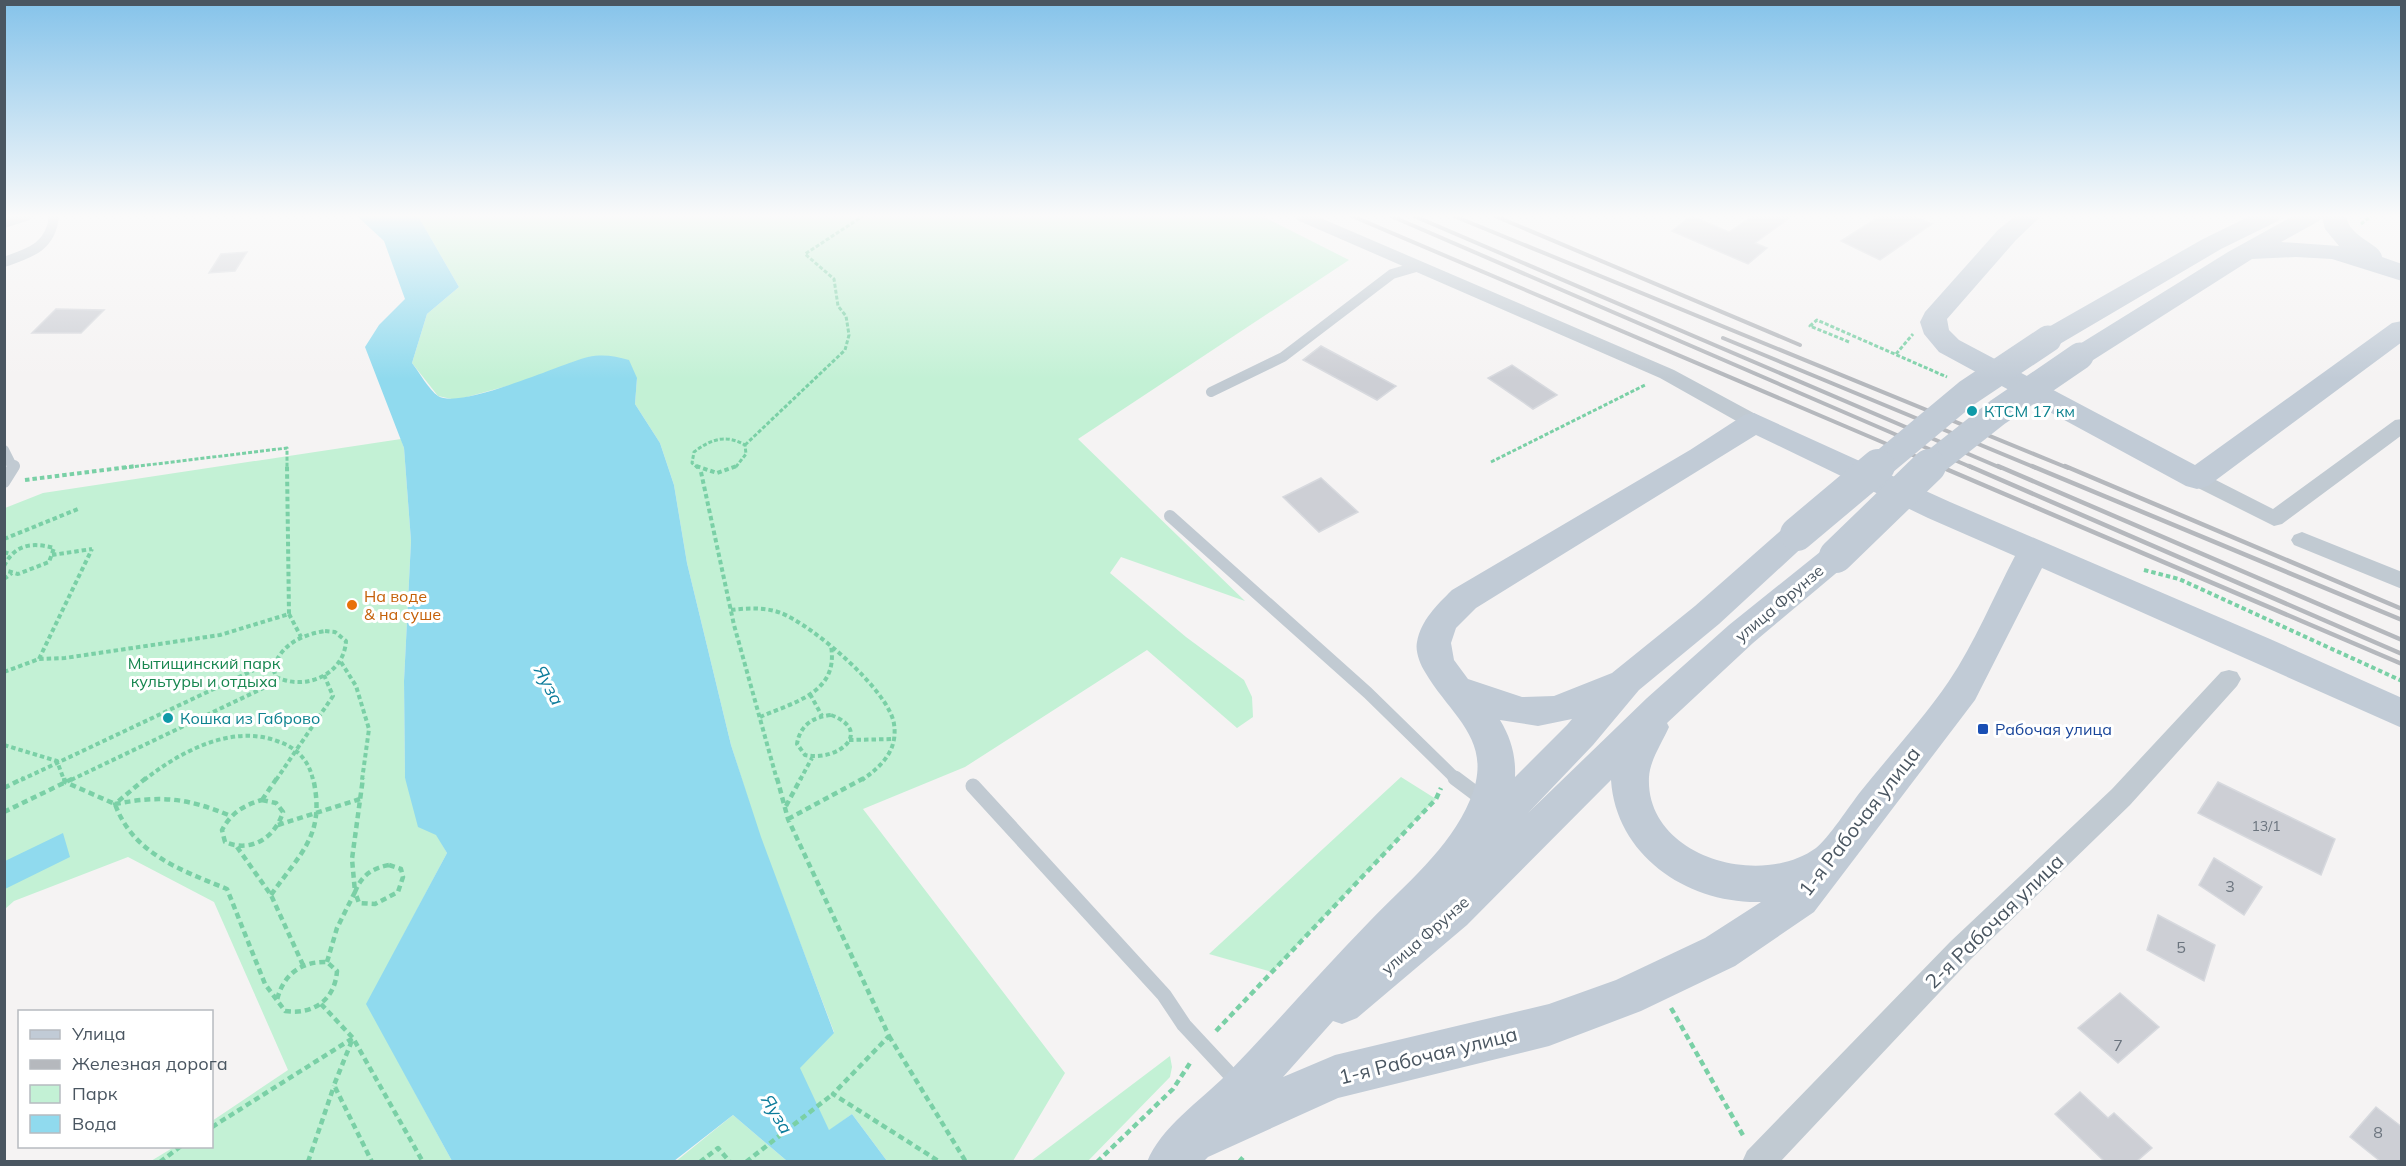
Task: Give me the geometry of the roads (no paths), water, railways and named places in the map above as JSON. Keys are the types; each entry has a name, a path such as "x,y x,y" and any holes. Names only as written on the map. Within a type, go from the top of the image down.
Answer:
{"main road":[{"path":"1976,270 1934,318 1934,326 1949,346 2197,479 2402,329"},
{"name":"улица Фрунзе","path":"1182,1150 1288,1041 1383,935 1580,735 1627,680 1707,615 1797,534 1966,393 2049,339 2167,270"},
{"name":"улица Фрунзе","path":"1288,1041 1356,995 1453,912 1660,708 1741,634 1836,556 1922,473 1998,412 2080,356 2216,270"},
{"path":"1449,868 1492,797 1497,758 1487,730 1442,674 1434,648 1434,635 1447,612 1464,599 1701,457 1754,422 1939,510 2258,648 2402,714"},
{"name":"1-я Рабочая улица","path":"1182,1150 1335,1077 1549,1025 1626,997 1720,952 1768,922 1800,899 1826,862 1962,690 2034,551"},
{"path":"1453,687 1499,707 1536,714 1570,707 1627,680"},
{"path":"1660,708 1630,777 1635,809 1655,842 1690,868 1732,883 1773,883 1826,862"}],"street":[{"path":"1424,270 1667,374 1754,422"},
{"path":"2197,479 2274,519 2402,425"},
{"path":"2302,540 2402,581"},
{"name":"2-я Рабочая улица","path":"1758,1161 1960,951 2121,797 2229,680"}],"lane":[{"path":"1211,392 1283,357 1392,274 1404,270"},
{"path":"4,450 14,465 10,482"},
{"path":"1170,516 1368,693 1449,774 1483,799"},
{"path":"973,786 1164,995 1184,1025 1243,1089"}],"water":[{"name":"Яуза","path":"395,270 449,270 459,287 427,314 412,363 438,396 450,399 488,392 588,357 609,356 629,360 637,378 635,404 660,443 674,485 687,563 731,745 761,837 834,1033 800,1068 829,1130 852,1114 887,1161 787,1161 733,1115 674,1161 452,1161 366,1004 447,853 436,835 418,827 405,778 404,681 411,541 404,448 365,347 379,325 405,299"},
{"path":"63,833 70,857 5,889 5,861"}],"railway":[{"path":"1480,270 1943,468"},
{"path":"1517,270 1973,468"},
{"path":"1541,270 2001,468"},
{"path":"1587,270 2068,468"},
{"path":"1624,270 1800,345"},
{"path":"1723,338 2036,468"},
{"path":"1939,466 2402,664"},
{"path":"1969,466 2402,654"},
{"path":"1998,466 2402,640"},
{"path":"2032,466 2402,620"},
{"path":"2065,466 2402,609"}],"place":[{"name":"КТСМ 17 км","path":"1972,411"},
{"name":"На воде & на суше","path":"352,605"},
{"name":"Кошка из Габрово","path":"168,718"},
{"name":"Рабочая улица","path":"1983,729"}],"park label":[{"name":"Мытищинский парк культуры и отдыха","path":"204,672"}]}
